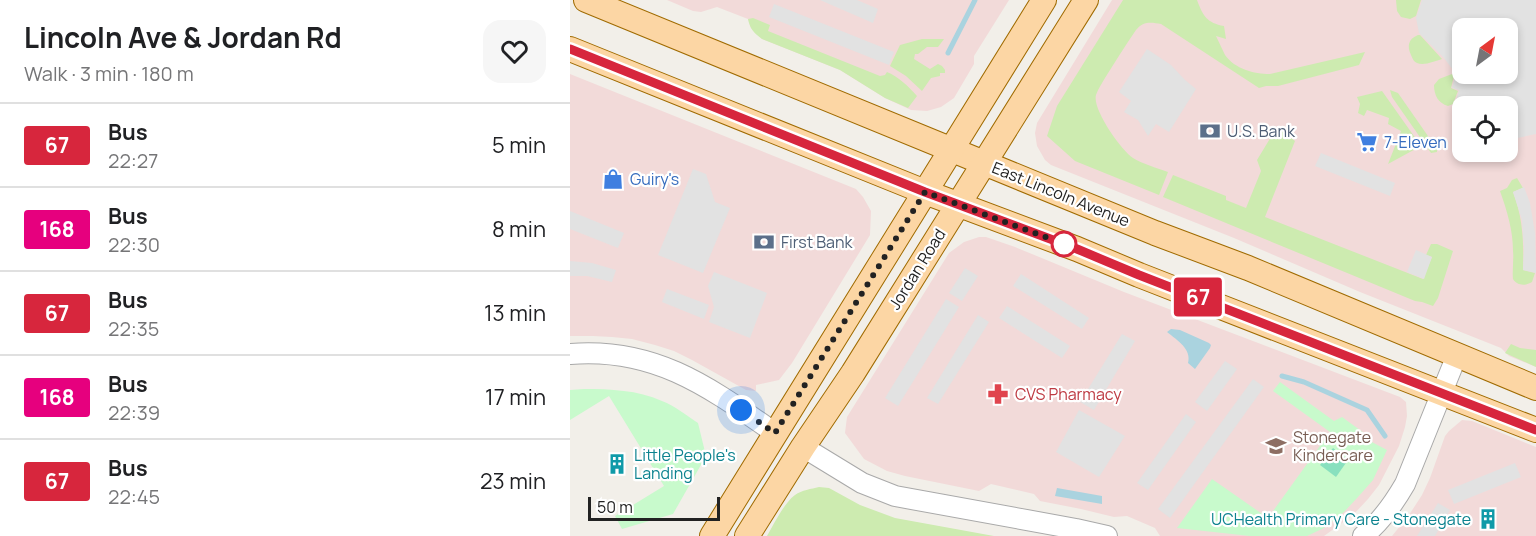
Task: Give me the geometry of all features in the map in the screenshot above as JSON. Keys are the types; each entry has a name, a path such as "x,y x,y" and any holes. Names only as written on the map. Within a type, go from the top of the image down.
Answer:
{"main road":[{"name":"East Lincoln Avenue","path":"586,0 1155,233 1248,268 1536,388"},
{"name":"Jordan Road","path":"712,536 1044,0"},
{"name":"Jordan Road","path":"747,536 803,447 842,391 1086,0"},
{"path":"570,49 925,192 1077,249 1536,430"},
{"path":"771,496 770,470 775,452 775,433"}],"street":[{"path":"570,354 594,352 615,354 668,367 721,396 775,433"},
{"path":"1363,536 1382,518 1405,484 1456,355"},
{"path":"803,447 862,483 895,496 1107,536"}],"shaded area":[{"path":"667,0 1009,0 974,56 974,64 954,98 941,107 927,111 911,110 885,98 840,70 762,39 751,28 748,19 717,7 701,12 693,11"},
{"path":"820,0 857,0 878,9 873,23"},
{"path":"1112,0 1536,0 1536,367 1509,356 1501,348 1051,165 1045,160 1037,146 1035,133 1037,123"},
{"path":"1422,0 1536,0 1536,134 1518,138 1518,96 1457,96 1459,90 1452,88 1453,84 1518,84 1518,18 1452,18 1452,69 1419,33 1416,18"},
{"path":"774,4 894,52 889,65 769,17"},
{"path":"1147,49 1171,65 1196,89 1169,132 1156,124 1148,136 1138,120 1124,112 1131,101 1119,92"},
{"path":"570,74 856,189 863,197 871,211 870,235 792,363 779,380 756,385 756,391 746,390 674,351 655,345 632,339 570,336"},
{"path":"1321,153 1395,183 1390,196 1315,166"},
{"path":"693,169 706,174 715,202 730,208 703,273 658,255"},
{"path":"1524,187 1530,203 1535,233 1536,273 1523,270 1522,220 1513,192"},
{"path":"570,211 624,233 618,248 570,229"},
{"path":"986,237 1015,247 1124,292 1400,397 1406,402 1405,427 1399,446 1379,485 1353,515 1324,536 1160,536 1155,528 1127,516 1114,517 1040,501 1034,494 991,484 979,491 905,476 887,471 864,459 845,433 847,417 949,253 964,242"},
{"path":"1416,250 1432,257 1424,279 1407,272"},
{"path":"570,261 592,263 616,270 612,282 587,276 570,276"},
{"path":"965,268 978,276 962,301 949,293"},
{"path":"714,272 767,293 750,338 709,322 714,307 708,286"},
{"path":"1021,274 1089,318 1082,329 1013,286"},
{"path":"667,289 709,305 704,319 662,302"},
{"path":"946,299 959,307 898,406 885,398"},
{"path":"1007,306 1070,346 1062,358 999,318"},
{"path":"978,315 989,322 938,404 927,398"},
{"path":"1122,334 1135,341 1094,410 1080,402"},
{"path":"1225,361 1237,369 1207,411 1195,402"},
{"path":"1253,379 1264,387 1170,518 1158,509"},
{"path":"1079,410 1125,436 1099,477 1056,452"},
{"path":"1186,414 1196,422 1148,490 1137,483"},
{"path":"1462,420 1472,421 1536,447 1536,536 1392,536 1422,495 1445,436"},
{"path":"1515,463 1521,477 1454,504 1448,490"},
{"path":"1438,503 1450,510 1435,536 1417,536"}],"green space":[{"path":"1123,0 1197,0 1206,18 1224,26 1226,39 1216,36 1225,55 1234,64 1251,72 1270,74 1365,52 1359,65 1278,86 1259,88 1161,24 1141,25 1101,84 1096,101 1098,110 1109,129 1128,154 1141,162 1168,172 1159,195 1075,161 1047,136 1057,106"},
{"path":"1396,0 1421,0 1416,16 1410,19 1401,17 1397,11"},
{"path":"753,18 770,25 768,31 880,76 887,72 903,82 917,96 908,108 885,98 840,70 762,39 750,26 748,19"},
{"path":"1418,35 1442,59 1423,64 1413,59 1409,46 1410,41"},
{"path":"922,39 944,39 938,47 927,47 915,54 914,59 930,69 938,64 942,66 945,73 931,78 922,91 906,76 890,66 900,45"},
{"path":"1452,74 1451,88 1458,91 1456,96 1452,96 1452,104 1448,106 1437,98 1434,85 1439,79"},
{"path":"1390,90 1398,93 1437,152 1431,153 1392,97"},
{"path":"1382,91 1421,146 1388,164 1401,131 1388,124 1389,118 1367,110 1364,116 1358,113 1360,104 1357,97"},
{"path":"1277,127 1295,141 1265,217 1423,279 1432,257 1426,255 1431,244 1437,244 1453,251 1438,298 1433,306 1415,301 1163,197 1173,175 1226,196 1226,200 1246,208 1261,171 1257,160"},
{"path":"1517,178 1523,188 1513,192 1522,231 1523,270 1535,273 1532,282 1524,285 1513,279 1512,236 1500,191 1507,188 1512,180"},
{"path":"1511,344 1536,350 1536,367 1505,353"},
{"path":"1280,382 1334,421 1342,417 1364,433 1368,440 1387,450 1373,480 1344,512 1324,528 1307,536 1250,536 1177,528 1212,479 1268,518 1330,432 1273,391"},
{"path":"570,390 643,394 667,403 698,423 706,456 673,514 622,529 615,516 664,486 609,396 570,420"},
{"path":"1333,448 1348,460 1336,477 1320,465"},
{"path":"819,487 829,488 860,505 895,518 994,536 767,536 787,503 795,495"}],"water":[{"path":"1171,329 1180,330 1211,345 1195,369 1188,363 1186,349 1167,332"},
{"path":"1057,488 1102,496 1102,504 1055,496"}],"waterway":[{"path":"948,53 975,0"},
{"path":"1282,376 1304,382 1367,410 1385,436"}],"bus line":[{"name":"67","path":"570,49 925,192 1077,249 1536,430"}],"place":[{"name":"U.S. Bank","path":"1210,131"},
{"name":"7-Eleven","path":"1367,142"},
{"name":"Guiry's","path":"613,179"},
{"name":"First Bank","path":"764,242"},
{"name":"CVS Pharmacy","path":"998,394"},
{"name":"Stonegate Kindercare","path":"1276,446"},
{"name":"Little People's Landing","path":"617,464"},
{"name":"UCHealth Primary Care - Stonegate","path":"1488,519"}],"route":[{"path":"741,410 775,433 925,192 1064,244"}]}
